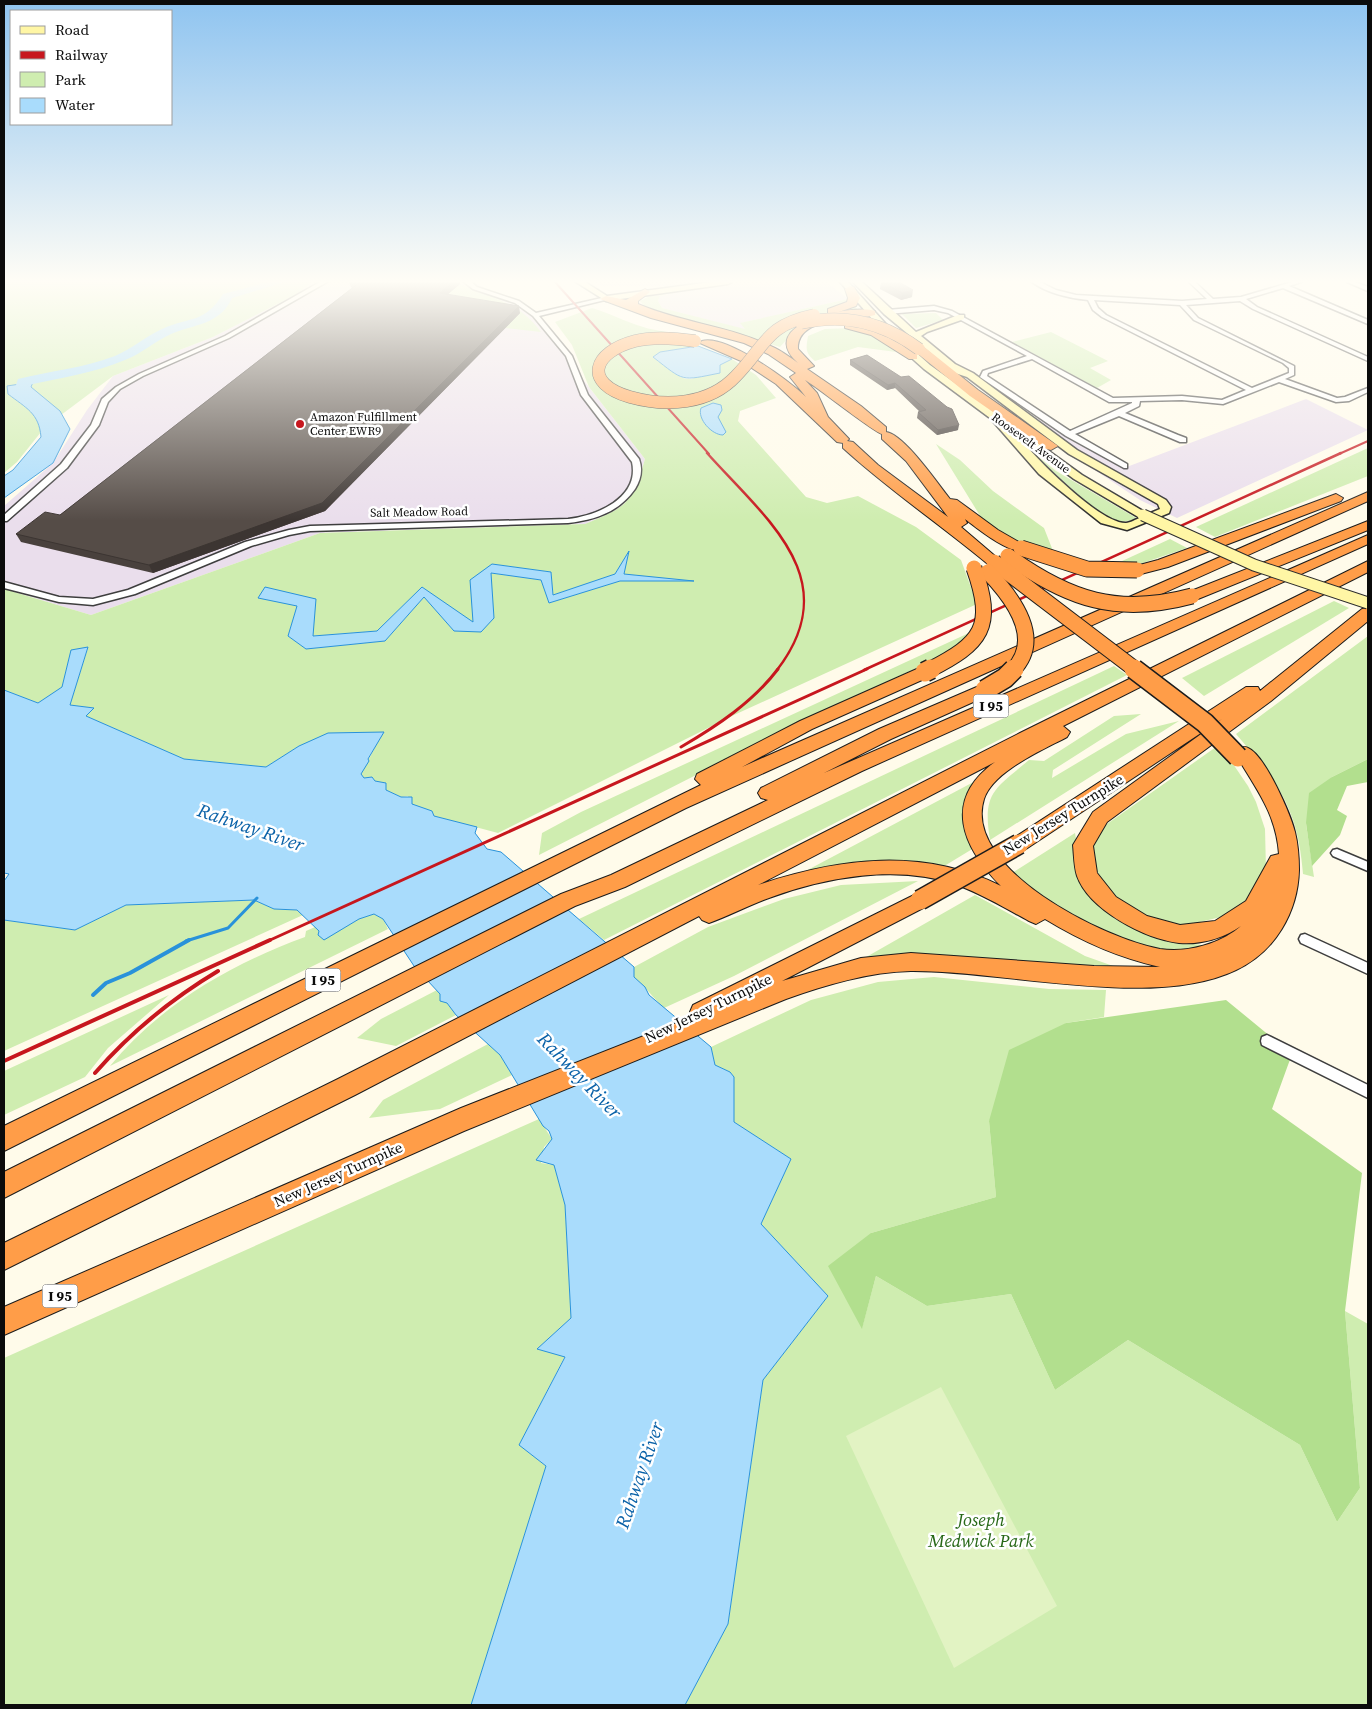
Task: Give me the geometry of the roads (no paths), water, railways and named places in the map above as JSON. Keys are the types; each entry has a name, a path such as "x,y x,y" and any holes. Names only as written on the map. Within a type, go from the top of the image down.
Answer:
{"highway":[{"path":"602,362 598,369 599,376 608,388 626,397 648,402 673,403 696,399 714,393 753,362"},
{"path":"741,373 750,362"},
{"path":"743,1000 779,992 832,974 892,964 938,963 1137,978 1163,978 1211,970 1240,957 1267,936 1278,921 1288,886 1290,866 1285,826 1270,790 1241,755 1205,723 997,560 908,495 845,442 822,418 784,384 754,362"},
{"path":"778,362 786,367 808,389 822,418"},
{"path":"791,362 863,414 911,458 951,514 997,560 1088,568 1138,570 1163,564 1279,518 1368,488"},
{"path":"804,362 833,394"},
{"path":"935,362 974,393 1051,446"},
{"path":"908,495 950,536 1055,587 1102,603 1120,606 1152,606 1192,596 1368,525"},
{"path":"614,878 857,748 985,690 1013,672 1023,654 1026,633 1019,610 997,560 993,533 938,496"},
{"name":"I 95","path":"4,1139 643,822 673,801 1368,496"},
{"name":"I 95","path":"4,1185 614,878 855,766 1368,539"},
{"path":"673,801 784,737 925,672 959,654 975,639 981,629 986,608 984,596 997,560"},
{"path":"4,1257 290,1117 668,928 986,756 1368,566"},
{"path":"1278,862 1266,894 1243,918 1211,933 1193,935 1172,934 1132,919 1103,898 1085,871 1081,845 1091,825 1100,817 1265,698 1368,613"},
{"name":"New Jersey Turnpike","path":"4,1321 460,1121 743,1000 1019,844 1368,613"},
{"path":"1236,630 997,770 986,780 973,801 971,815 973,829 979,846 990,862 1023,893 1044,908 1115,946 1162,958 1204,955 1240,940 1256,927 1266,913 1272,898 1278,862 1275,834 1267,806 1241,755"},
{"path":"668,928 794,882 862,870 912,869 938,872 966,880 990,890 1088,944 1130,961 1164,969 1211,970"}],"main road":[{"name":"Roosevelt Avenue","path":"933,362 994,416 1078,477 1143,515 1205,545 1272,573 1368,604"},
{"name":"Roosevelt Avenue","path":"944,362 952,366 1113,497"},
{"path":"952,366 970,375 1074,452 1162,502 1166,507 1165,510 1139,524 1127,527 1105,521 1043,472 994,416"}],"street":[{"path":"4,519 64,466 95,425 105,401 118,388 171,362"},
{"name":"Salt Meadow Road","path":"4,585 67,600 96,601 124,594 214,558 299,530 339,527 568,521 589,519 605,513 621,501 632,487 637,474 636,462 585,395 571,362"},
{"path":"1015,362 985,372 983,377 1069,434 1124,466"},
{"path":"1042,362 1109,399 1120,401 1136,398 1182,398 1218,402 1292,374 1290,366 1282,362"},
{"path":"1195,362 1251,390"},
{"path":"1280,380 1312,393 1339,400 1368,390"},
{"path":"1069,434 1136,404 1136,398"},
{"path":"1119,413 1141,425 1166,431 1183,440"},
{"path":"1336,853 1368,867"},
{"path":"1305,939 1368,969"},
{"path":"1267,1041 1368,1092"}],"water":[{"path":"659,362 726,362 720,365 720,373 697,377 684,377 671,371"},
{"path":"33,382 31,387 60,411 70,429 53,463 4,498 4,476 13,470 41,437 38,422 26,407 8,394 7,386"},
{"path":"713,403 721,405 722,410 718,417 726,432 723,435 714,432 706,426 701,417 701,408"},
{"path":"629,551 624,574 694,581 620,581 549,603 541,580 491,573 494,618 481,632 454,631 424,597 385,641 306,649 288,636 297,606 258,598 265,587 316,599 313,636 377,631 422,587 473,622 470,580 492,564 551,572 553,595 615,574"},
{"name":"Rahway River","path":"88,647 70,705 94,708 86,716 184,759 266,767 299,746 328,733 384,732 361,774 364,778 372,777 375,781 386,783 386,790 401,797 412,797 412,804 432,811 434,816 477,827 475,833 487,849 501,852 634,967 634,977 645,987 649,995 711,1047 715,1065 730,1072 734,1077 734,1122 791,1159 761,1224 828,1296 763,1380 728,1624 685,1705 471,1705 546,1466 519,1445 565,1357 537,1349 571,1318 565,1205 554,1165 536,1160 552,1139 549,1131 543,1126 500,1055 456,1015 447,1003 440,1001 440,994 414,966 383,919 374,914 359,919 324,940 318,935 319,931 297,910 274,909 254,900 126,905 75,930 4,920 4,881 9,874 4,873 4,690 38,703 62,687 71,650"}],"waterway":[{"path":"33,405 25,400 20,391 22,382 109,362"},
{"path":"189,940 228,928 257,898"},
{"path":"93,995 106,983 130,973 189,940"}],"railway":[{"path":"626,362 709,454"},
{"path":"1339,454 1368,441"},
{"path":"707,453 774,527 790,552 801,579 804,607 797,637 777,670"},
{"path":"864,670 1341,453"},
{"path":"681,747 708,731 746,703 778,669"},
{"path":"268,941 867,669"},
{"path":"4,1061 270,940"},
{"path":"95,1073 152,1017 218,971"}],"place":[{"name":"Amazon Fulfillment Center EWR9","path":"300,424"}],"park label":[{"name":"Joseph Medwick Park","path":"981,1529"}]}
